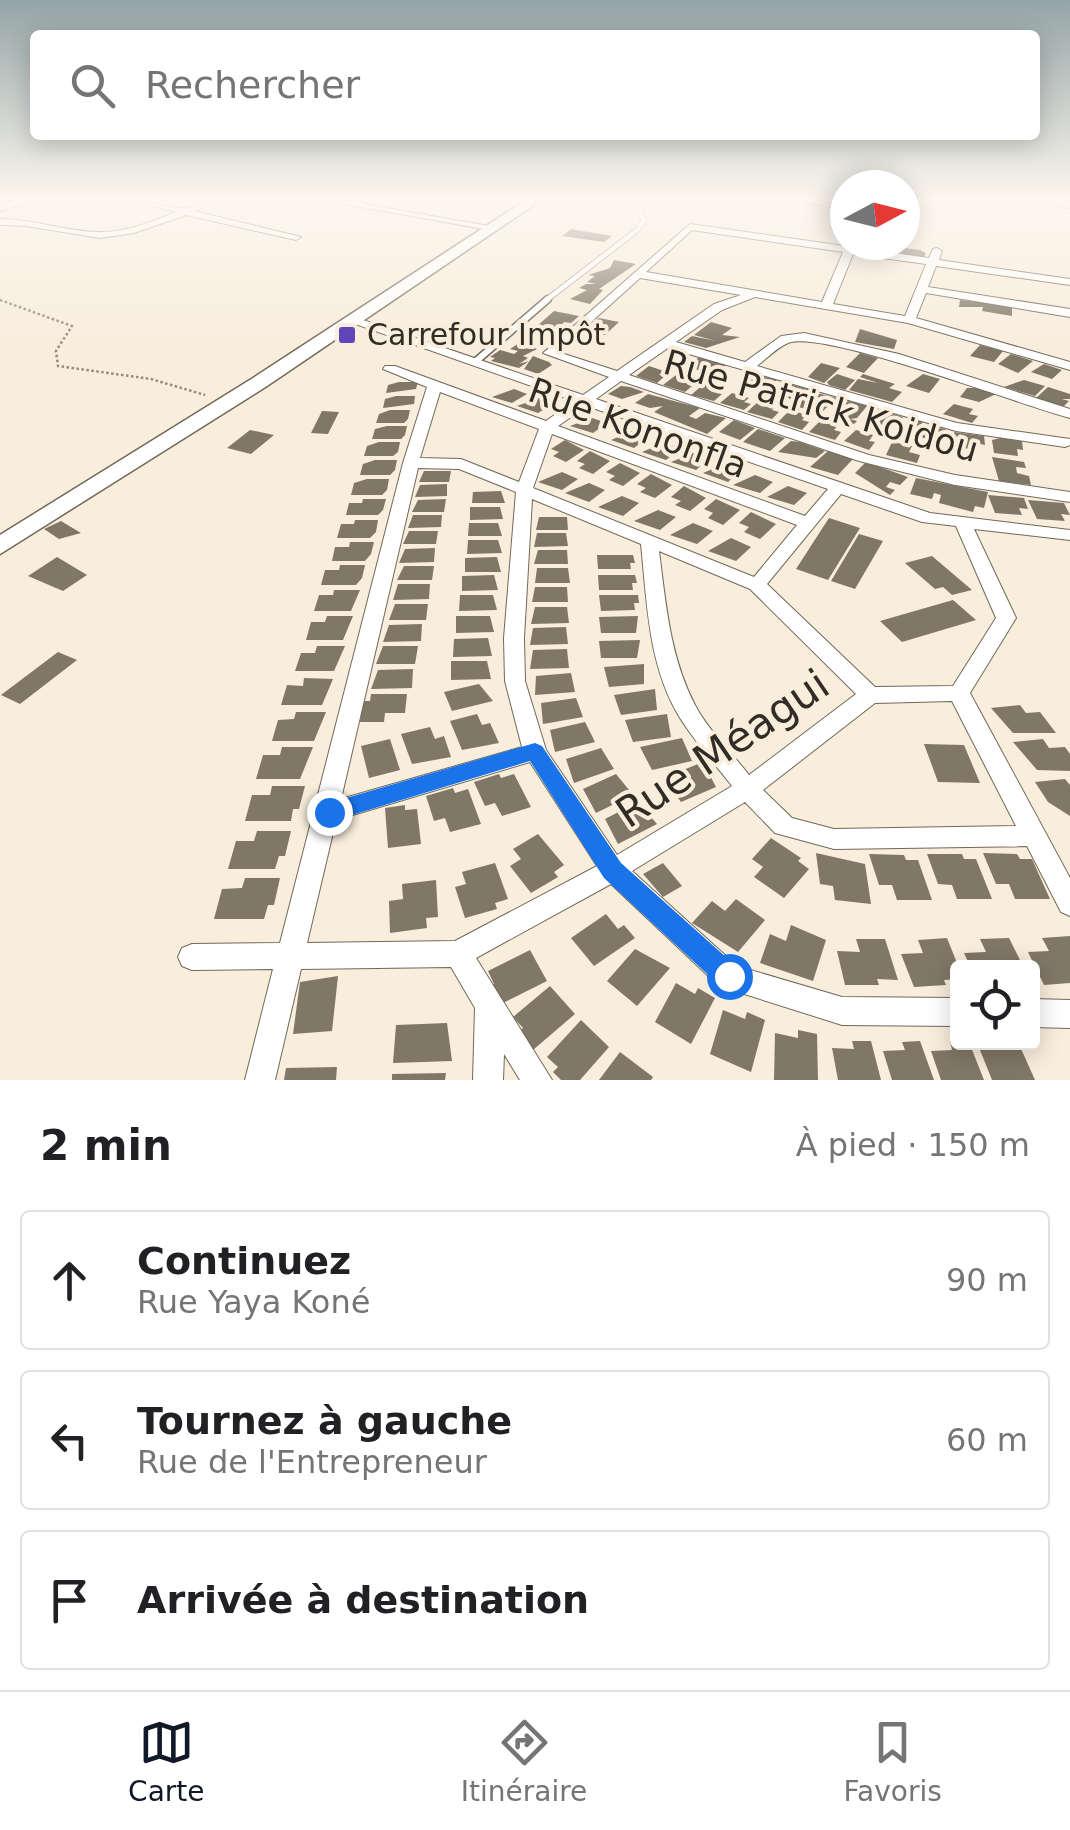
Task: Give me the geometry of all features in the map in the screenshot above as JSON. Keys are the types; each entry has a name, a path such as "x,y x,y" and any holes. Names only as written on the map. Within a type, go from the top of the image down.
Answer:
{"street":[{"path":"0,546 464,248"},
{"path":"638,274 666,248"},
{"path":"920,255 1070,282"},
{"path":"909,320 936,256"},
{"path":"826,306 846,260"},
{"path":"638,274 909,320 1070,366"},
{"name":"Rue Patrick Koidou","path":"638,274 549,350 551,356 864,458 955,480 1070,498"},
{"path":"922,289 1070,313"},
{"path":"750,295 718,308 664,343 548,427 524,490 515,681 535,752 612,870 729,976 842,1010 950,1012"},
{"path":"353,321 928,518 1070,535"},
{"path":"747,367 785,339 804,337 894,358 1070,414"},
{"path":"664,343 956,427 1068,442"},
{"name":"Rue Kononfla","path":"390,368 808,522"},
{"path":"260,1080 329,812 411,463 435,385"},
{"path":"411,463 461,464 756,584 870,695"},
{"path":"756,584 838,487"},
{"path":"963,524 1006,618 958,693 1070,904"},
{"path":"649,540 668,668 688,713 747,789 784,826 834,839 1035,836"},
{"name":"Rue Méagui","path":"192,957 458,954 612,870 747,789 870,695 958,693"},
{"path":"329,812 535,752"},
{"path":"458,954 537,1080"},
{"path":"488,1080 490,1004"},
{"path":"1040,1013 1070,1014"}],"lane":[{"path":"475,362 613,248"}],"path":[{"path":"0,300 72,326 56,351 58,366 151,379 192,394 236,397"}],"building":[{"path":"614,260 636,264 599,289 603,290 590,304 570,299 587,290 579,288 596,284 587,282 595,276 588,275 610,268"},
{"path":"960,300 1012,306 1012,316 982,311 983,307 959,307"},
{"path":"554,311 579,316 571,323 564,322 555,333 536,327"},
{"path":"599,318 619,322 605,335 582,331"},
{"path":"711,322 732,328 722,335 740,337 706,348 684,342 692,336 716,341 694,335"},
{"path":"860,329 897,340 894,349 855,342"},
{"path":"521,342 537,349 523,356 528,358 519,364 529,361 519,368 491,361 495,358 490,357 500,350 514,354 518,351 510,349"},
{"path":"980,345 1003,351 994,362 970,356"},
{"path":"860,353 878,358 864,373 846,367"},
{"path":"1011,354 1033,361 1018,373 998,364"},
{"path":"533,356 552,365 538,374 524,369"},
{"path":"699,357 726,365 718,371 705,372 687,367"},
{"path":"821,363 840,368 824,383 808,377"},
{"path":"1044,364 1062,370 1052,379 1031,372"},
{"path":"649,366 664,371 659,375 665,376 657,383 636,376"},
{"path":"837,374 855,380 845,390 829,385 827,382"},
{"path":"863,374 895,384 889,388 902,392 892,402 849,390 858,379 878,383 860,377"},
{"path":"923,374 940,379 929,393 906,386"},
{"path":"676,375 692,380 687,384 692,386 685,392 663,385"},
{"path":"756,375 777,380 759,391 742,387"},
{"path":"1024,380 1045,386 1035,396 1004,387"},
{"path":"418,382 416,389 386,393 388,385"},
{"path":"705,383 721,388 716,393 722,394 714,401 691,395"},
{"path":"785,383 810,390 794,400 771,393"},
{"path":"621,386 644,392 622,399 608,394"},
{"path":"1048,387 1070,394 1070,399 1062,399 1069,401 1063,407 1036,398"},
{"path":"967,388 996,394 979,402 960,397"},
{"path":"514,389 527,394 512,403 492,397"},
{"path":"732,393 749,398 744,402 751,404 744,410 720,403"},
{"path":"814,393 844,400 838,407 830,404 821,413 791,405"},
{"path":"648,394 700,408 689,416 696,419 705,413 726,418 707,434 654,412 663,406 650,408 635,403"},
{"path":"415,396 414,404 383,408 385,399"},
{"path":"539,398 553,404 538,413 517,406"},
{"path":"759,401 776,406 772,410 779,412 772,419 747,412"},
{"path":"848,401 867,406 857,418 850,419 857,421 854,424 831,415"},
{"path":"954,404 973,409 969,414 978,416 972,423 943,414"},
{"path":"410,410 408,419 404,423 376,423 379,414"},
{"path":"790,410 807,415 802,420 809,422 802,430 778,422"},
{"path":"880,410 903,417 892,428 885,426 890,430 887,434 862,425"},
{"path":"322,411 339,412 328,434 311,433"},
{"path":"592,418 607,423 593,433 570,426"},
{"path":"913,419 923,421 921,425 946,429 932,440 912,435 915,430 907,428"},
{"path":"734,420 755,428 740,440 719,432"},
{"path":"821,420 838,425 834,430 841,432 835,440 809,432"},
{"path":"407,426 405,435 401,439 372,439 375,429"},
{"path":"758,429 785,438 770,451 743,442"},
{"path":"250,430 274,435 251,454 227,448"},
{"path":"856,430 873,435 869,441 875,442 869,450 844,441"},
{"path":"632,431 648,437 634,448 611,440"},
{"path":"954,432 984,436 985,445 976,443 976,450 955,447"},
{"path":"565,440 584,450 566,462 553,456 559,452 551,449"},
{"path":"992,440 1022,441 1023,450 1017,449 1018,456 994,453"},
{"path":"791,441 825,451 816,458 778,452"},
{"path":"400,442 398,452 393,456 364,456 367,446"},
{"path":"892,442 912,446 909,452 920,455 917,463 886,455"},
{"path":"663,443 680,449 666,460 642,452"},
{"path":"590,451 610,461 593,474 579,468 585,464 577,461"},
{"path":"828,451 853,459 838,475 810,467"},
{"path":"693,453 710,459 696,470 671,462"},
{"path":"992,457 1024,462 1026,468 1016,467 1017,473 1029,476 1031,485 999,481"},
{"path":"397,460 395,470 390,475 360,475 363,464"},
{"path":"866,462 908,477 900,485 890,482 886,487 895,490 890,495 855,473"},
{"path":"620,463 640,473 623,486 609,480 615,476 606,472"},
{"path":"724,464 741,470 728,482 703,473"},
{"path":"424,471 451,471 449,482 419,482"},
{"path":"562,472 578,479 562,490 538,482"},
{"path":"651,474 672,485 655,498 640,492 646,488 637,484"},
{"path":"755,475 773,482 760,493 733,485"},
{"path":"916,478 988,492 984,508 975,506 973,512 939,503 941,495 934,493 932,499 910,494"},
{"path":"389,479 387,490 382,495 351,495 354,483"},
{"path":"589,483 605,490 589,502 565,493"},
{"path":"447,484 447,496 415,497 420,485"},
{"path":"684,486 706,498 690,511 675,505 681,501 671,497"},
{"path":"788,486 807,493 794,505 767,497"},
{"path":"501,491 505,503 472,503 473,492"},
{"path":"988,495 1024,498 1028,509 1019,508 1022,515 995,513"},
{"path":"622,496 639,503 623,516 598,507"},
{"path":"363,499 386,499 378,515 346,515 349,503 362,503"},
{"path":"446,499 444,512 412,512 418,500"},
{"path":"716,499 740,510 723,525 708,518 713,513 704,509"},
{"path":"1028,500 1064,503 1070,515 1061,514 1065,521 1037,519"},
{"path":"470,507 500,507 503,519 470,520"},
{"path":"658,510 676,517 660,530 634,521"},
{"path":"751,512 776,524 760,539 744,532 749,527 739,523"},
{"path":"413,515 442,515 441,527 408,528"},
{"path":"539,517 567,517 568,530 536,530"},
{"path":"829,518 860,528 828,580 796,569"},
{"path":"355,520 378,520 376,532 370,538 337,538 341,524 354,524"},
{"path":"61,521 81,533 59,539 44,529"},
{"path":"469,523 498,523 502,536 468,536"},
{"path":"693,523 713,531 697,544 670,535"},
{"path":"409,531 438,531 436,544 403,544"},
{"path":"537,533 566,533 568,546 534,547"},
{"path":"859,534 883,541 855,589 831,581"},
{"path":"731,538 751,547 736,561 708,551"},
{"path":"468,540 498,540 502,553 467,554"},
{"path":"350,542 374,542 371,554 365,561 332,561 335,547 349,547"},
{"path":"435,548 434,562 399,563 405,549"},
{"path":"538,550 567,550 568,564 534,564"},
{"path":"597,555 633,555 635,563 630,563 631,569 598,569"},
{"path":"932,556 972,590 952,595 943,587 935,589 905,563"},
{"path":"57,557 87,575 63,591 28,576"},
{"path":"497,557 501,572 465,572 465,558"},
{"path":"340,565 365,565 362,578 356,585 321,585 325,570 339,570"},
{"path":"404,566 434,566 432,580 397,580"},
{"path":"537,568 568,568 570,583 535,583"},
{"path":"494,575 498,590 462,591 462,576"},
{"path":"598,575 635,575 637,583 632,583 633,590 599,590"},
{"path":"398,584 430,584 429,599 393,600"},
{"path":"535,587 567,587 568,602 532,602"},
{"path":"334,590 360,590 351,611 314,611 319,595 333,595"},
{"path":"460,595 493,595 497,610 459,611"},
{"path":"599,595 638,595 639,603 634,603 635,610 601,611"},
{"path":"953,600 976,620 902,642 880,621"},
{"path":"395,604 428,604 426,620 389,620"},
{"path":"535,607 567,607 569,623 531,624"},
{"path":"327,616 353,616 343,640 306,640 311,622 325,622"},
{"path":"456,616 490,616 494,632 456,633"},
{"path":"638,616 636,633 601,633 599,617"},
{"path":"422,624 421,641 383,642 389,625"},
{"path":"566,627 568,644 530,645 533,628"},
{"path":"488,638 492,656 453,657 454,639"},
{"path":"640,640 637,658 601,658 599,641"},
{"path":"317,646 345,646 334,671 295,671 301,653 315,653"},
{"path":"383,646 418,646 415,664 376,664"},
{"path":"567,649 569,668 530,669 533,650"},
{"path":"58,652 77,660 20,704 1,695"},
{"path":"451,661 487,661 491,679 451,680"},
{"path":"644,664 644,684 609,687 604,667"},
{"path":"413,669 412,688 371,689 378,670"},
{"path":"571,673 575,692 535,695 536,676"},
{"path":"304,678 333,679 322,705 281,705 287,685 303,686"},
{"path":"479,684 493,701 452,711 444,692"},
{"path":"655,689 657,710 621,715 614,695"},
{"path":"371,694 407,694 405,713 385,713 384,722 360,722 363,701 370,701"},
{"path":"576,698 583,717 543,724 541,703"},
{"path":"1020,705 1026,713 1040,712 1056,733 1013,733 991,708"},
{"path":"296,712 326,712 314,741 272,741 278,720 294,719"},
{"path":"477,714 482,725 490,723 499,743 462,750 450,721"},
{"path":"667,714 671,737 633,742 625,720"},
{"path":"585,722 595,742 555,752 550,730"},
{"path":"430,727 435,739 444,736 451,757 412,764 401,734"},
{"path":"682,738 692,761 652,770 640,747"},
{"path":"390,739 400,770 369,778 361,746"},
{"path":"1043,739 1049,748 1065,747 1070,754 1070,771 1037,770 1013,742"},
{"path":"924,744 964,745 980,783 938,782"},
{"path":"282,747 313,747 300,779 256,779 263,755 280,755"},
{"path":"601,748 614,769 574,783 566,759"},
{"path":"703,762 716,787 681,802 663,778"},
{"path":"499,774 501,778 514,774 531,807 502,816 495,803 485,806 474,782"},
{"path":"616,774 633,795 596,813 583,789"},
{"path":"1065,779 1070,785 1070,816 1048,802 1035,782"},
{"path":"272,786 305,786 291,821 245,821 252,795 270,795"},
{"path":"453,788 455,793 468,789 481,824 450,832 445,818 434,821 426,796"},
{"path":"638,802 657,824 618,844 605,819"},
{"path":"405,805 405,810 417,809 421,844 388,848 385,808"},
{"path":"257,831 291,831 285,856 279,856 275,869 228,869 236,841 254,841"},
{"path":"538,834 564,865 554,872 558,877 531,893 510,866 521,859 513,849"},
{"path":"771,838 801,858 798,861 809,869 784,898 754,877 763,867 752,859"},
{"path":"816,853 865,864 871,904 835,900 833,886 820,884"},
{"path":"983,853 1017,854 1020,859 1032,859 1050,899 1015,899 1009,884 996,884"},
{"path":"869,854 904,855 906,860 918,860 932,900 897,900 892,885 879,885"},
{"path":"927,854 962,854 964,859 976,859 992,899 957,899 952,885 938,884"},
{"path":"495,863 508,899 495,903 497,909 465,918 455,887 466,884 462,872"},
{"path":"663,863 682,886 663,897 643,874"},
{"path":"245,878 280,878 274,905 268,905 264,919 214,919 222,889 242,888"},
{"path":"436,880 438,917 426,918 427,928 390,933 389,901 403,899 402,884"},
{"path":"736,899 765,920 738,952 692,923 712,901 725,911"},
{"path":"606,914 618,929 624,925 635,938 594,966 571,938"},
{"path":"791,925 826,940 813,981 760,963 770,934 786,941"},
{"path":"1070,936 1070,983 1044,985 1040,960 1032,960 1028,952 1049,951 1042,938"},
{"path":"947,938 956,960 950,960 950,980 944,980 946,985 914,987 901,954 923,953 918,940"},
{"path":"1009,938 1020,960 967,960 964,953 986,952 980,939"},
{"path":"856,939 885,939 898,980 877,979 879,985 845,985 837,951 860,952"},
{"path":"635,949 670,968 637,1006 607,981"},
{"path":"530,950 547,981 499,1005 489,986 494,984 488,971"},
{"path":"338,976 332,1031 293,1034 300,982"},
{"path":"676,983 695,994 698,988 715,998 691,1044 655,1022"},
{"path":"550,986 575,1014 533,1050 518,1032 523,1028 513,1017"},
{"path":"723,1010 745,1019 747,1012 765,1020 751,1072 710,1054"},
{"path":"581,1020 609,1047 580,1080 561,1080 553,1072 558,1067 547,1057"},
{"path":"447,1023 452,1061 393,1063 396,1025"},
{"path":"798,1030 817,1034 818,1080 774,1080 775,1033 798,1038"},
{"path":"852,1041 871,1041 881,1080 838,1080 832,1048 854,1049"},
{"path":"920,1041 934,1080 892,1080 883,1051 905,1050 902,1042"},
{"path":"972,1050 984,1080 941,1080 931,1051"},
{"path":"980,1050 1022,1050 1035,1080 992,1080"},
{"path":"620,1052 653,1077 651,1080 599,1080"},
{"path":"337,1067 336,1080 284,1080 286,1068"},
{"path":"446,1073 445,1080 392,1080 392,1074"}],"place":[{"name":"Carrefour Impôt","path":"347,335"}],"route":[{"path":"329,812 535,752 612,870 729,976"}]}
